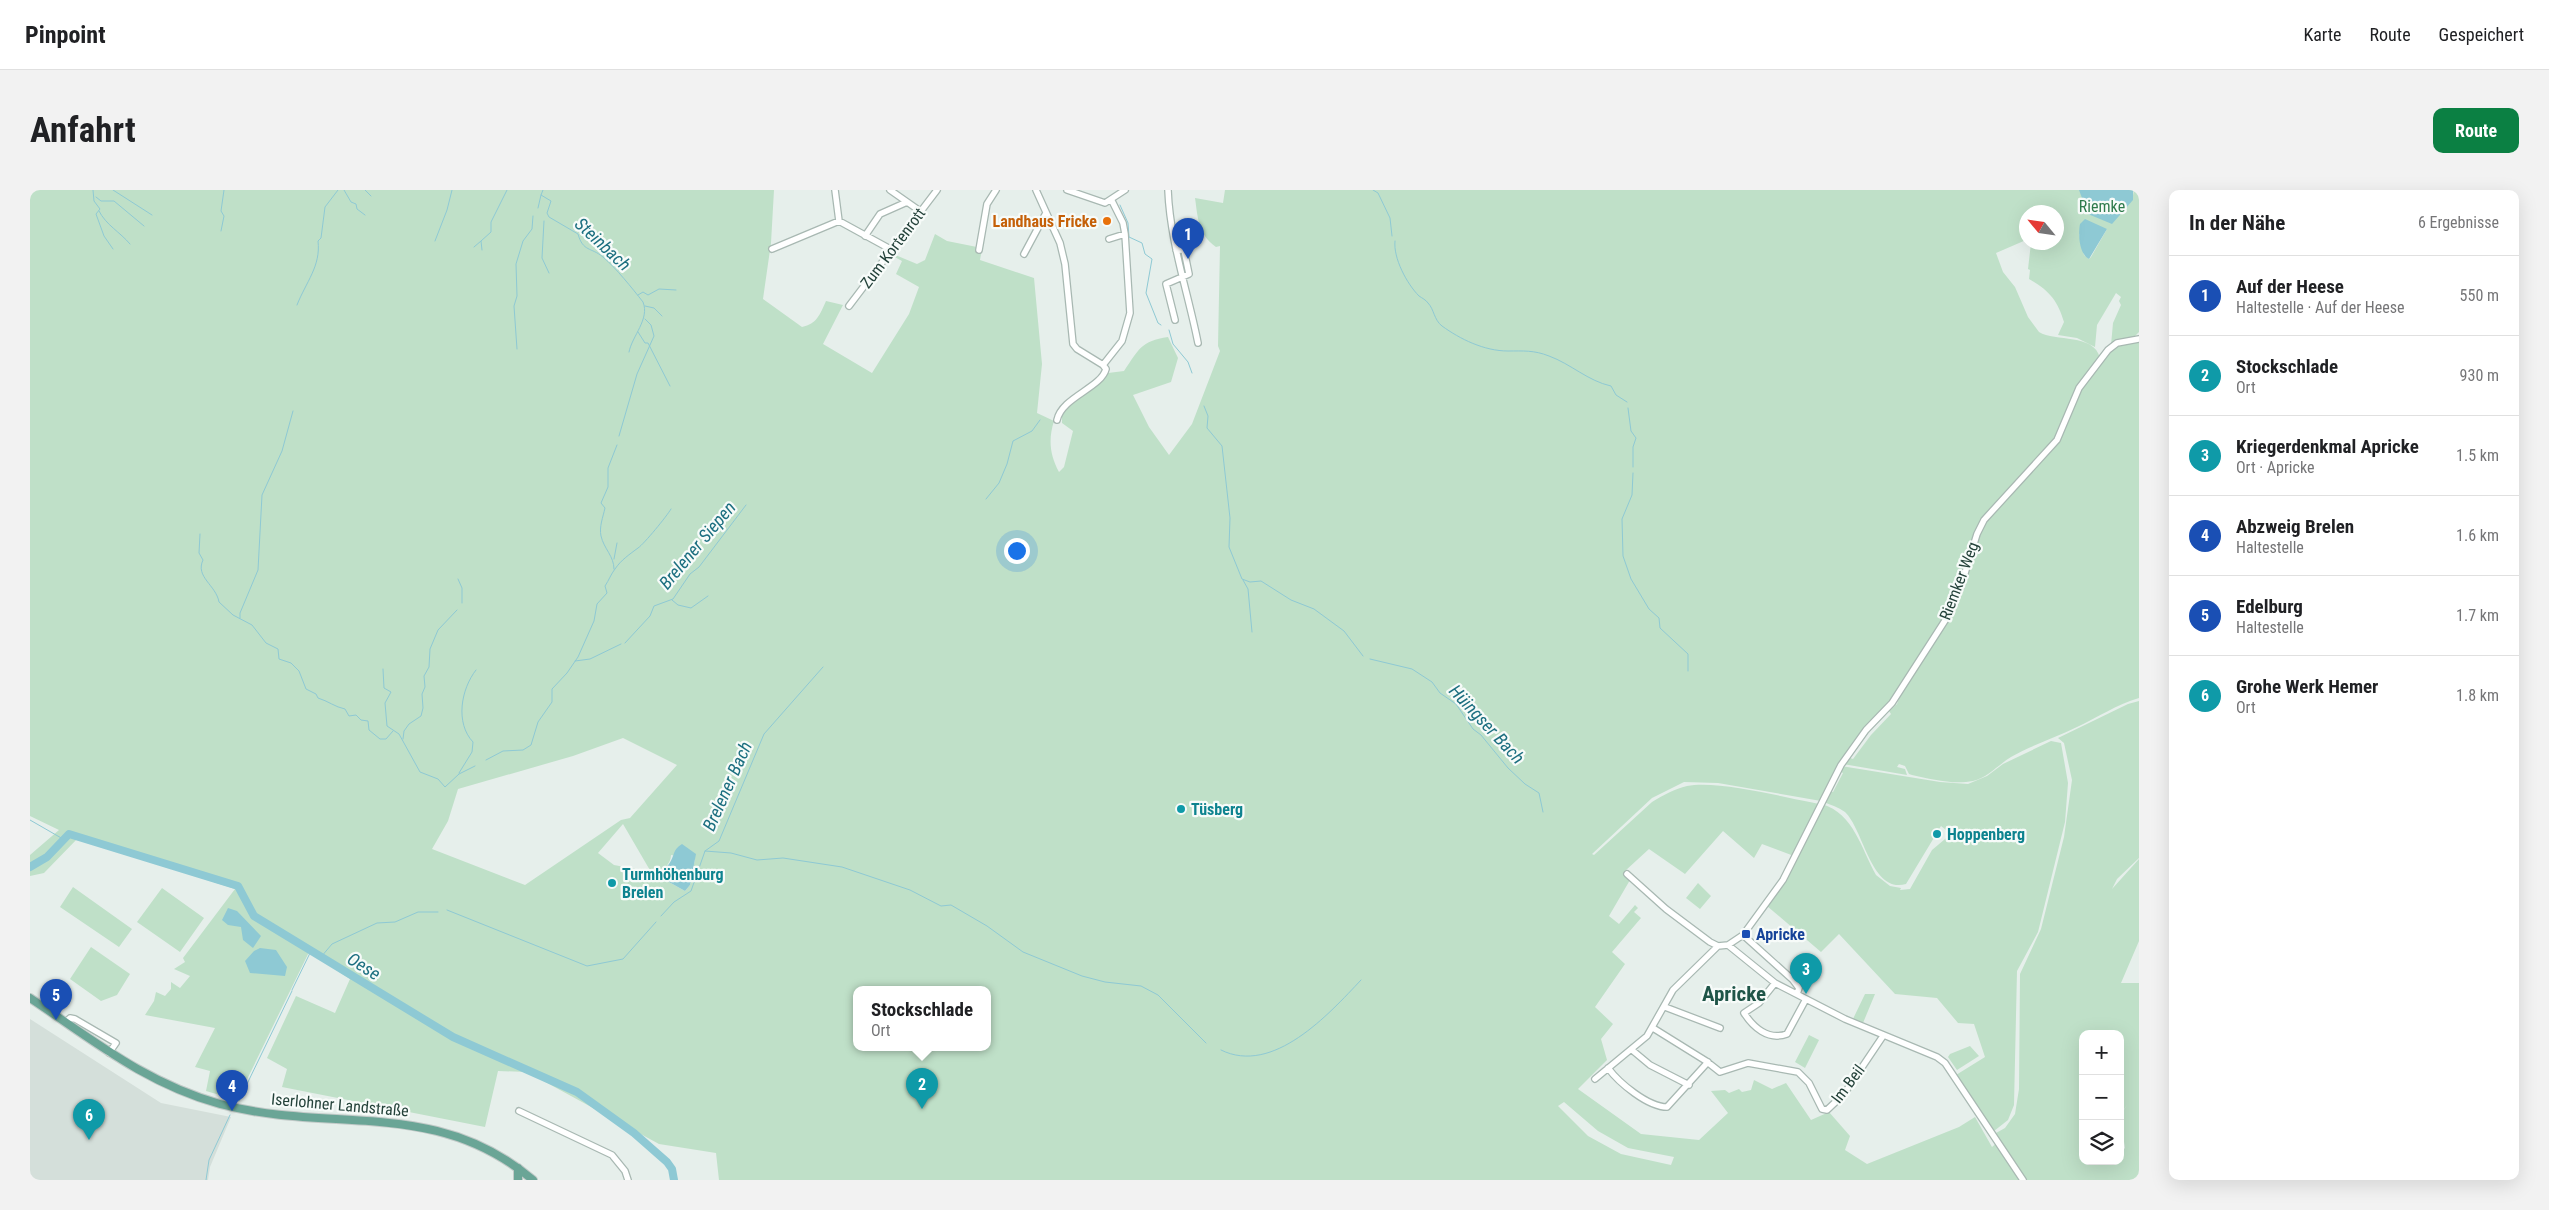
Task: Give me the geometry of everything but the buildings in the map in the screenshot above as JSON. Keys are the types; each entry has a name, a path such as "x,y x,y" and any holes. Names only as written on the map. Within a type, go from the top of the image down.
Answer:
{"main road":[{"name":"Iserlohner Landstraße","path":"30,998 109,1053 171,1087 220,1104 287,1115 408,1124 436,1130 482,1145 533,1180"},
{"path":"518,1168 518,1180"}],"street":[{"path":"834,190 839,222"},
{"path":"890,190 920,211"},
{"name":"Zum Kortenrott","path":"849,306 937,190"},
{"path":"980,250 987,204 996,190"},
{"path":"1036,190 1060,243 1065,264 1073,344 1077,349 1103,365 1106,369 1101,377 1080,392 1058,414 1057,420"},
{"path":"1067,190 1102,203 1112,201 1125,190"},
{"path":"1168,190 1169,211 1176,250 1198,343"},
{"path":"1103,365 1122,340 1130,313 1125,234 1123,223 1112,201"},
{"path":"865,236 880,214 907,202"},
{"path":"1024,254 1046,213"},
{"path":"839,222 892,250"},
{"path":"772,249 839,222"},
{"path":"1109,239 1125,234"},
{"path":"1175,320 1166,284 1183,277"},
{"name":"Riemker Weg","path":"1743,935 1787,874 1841,765 1866,730 1892,703 1946,619 1961,586 1977,534 1984,520 2053,445 2079,388 2104,354 2117,343 2139,339"},
{"path":"1627,874 1680,920 1718,946 1728,945 1743,935 1793,980 1799,988 1797,994"},
{"path":"1728,945 1775,983 1883,1036 1937,1057 1945,1063 2022,1180"},
{"path":"1594,1079 1632,1050 1653,1028 1673,990 1684,977 1704,961 1718,946"},
{"path":"1775,983 1759,1003 1744,1013 1756,1030 1782,1036 1787,1034 1806,999"},
{"path":"1665,1007 1720,1028"},
{"path":"66,1022 70,1018 75,1019 116,1043 109,1053"},
{"path":"1608,1068 1628,1088 1651,1102 1667,1107 1708,1062 1653,1028"},
{"name":"Im Beil","path":"1708,1062 1720,1072 1748,1063 1798,1072 1809,1084 1822,1109 1827,1110 1844,1094 1883,1036"},
{"path":"1632,1050 1650,1065 1689,1085"},
{"path":"519,1111 612,1155 625,1171 628,1180"}],"shaded area":[{"path":"30,1019 161,1103 231,1117 210,1167 208,1180 30,1180"}],"green space":[{"path":"30,190 774,190 771,243 763,299 802,327 815,321 826,301 843,305 823,344 872,373 909,314 919,287 896,274 902,261 891,255 893,254 917,264 925,260 935,234 947,241 982,248 980,260 1034,278 1042,364 1037,413 1054,421 1051,447 1059,472 1064,467 1073,431 1062,423 1062,414 1081,393 1108,373 1124,371 1137,352 1152,341 1168,337 1178,358 1171,382 1133,395 1149,427 1169,455 1192,424 1220,351 1218,346 1220,246 1216,247 1210,242 1202,231 1195,198 1223,203 1225,190 2132,190 2134,195 2133,190 2139,190 2139,332 2133,338 2111,345 2113,323 2121,305 2119,301 2121,297 2116,293 2097,325 2095,347 2077,338 2058,335 2064,322 2056,302 2042,287 2029,279 2030,250 2064,250 2064,205 2019,205 2019,243 1996,253 2003,272 2015,287 2028,317 2039,332 2054,337 2082,341 2096,350 2100,358 2086,377 2059,435 1984,519 1949,611 1892,701 1855,741 1821,801 1718,783 1684,782 1652,798 1592,854 1594,855 1652,802 1669,792 1687,786 1716,785 1734,787 1820,804 1794,856 1762,844 1754,858 1723,831 1685,874 1649,849 1625,871 1630,880 1609,916 1619,924 1635,905 1638,908 1634,912 1641,918 1612,952 1625,964 1595,1007 1613,1024 1601,1039 1607,1060 1578,1089 1641,1134 1699,1140 1728,1113 1711,1091 1725,1090 1729,1093 1739,1089 1742,1092 1751,1090 1754,1080 1772,1089 1786,1083 1811,1120 1829,1112 1850,1136 1845,1150 1867,1164 1959,1127 1975,1117 1992,1147 2000,1140 1996,1133 2005,1128 2015,1114 2019,1089 2020,974 2041,929 2064,837 2072,780 2064,743 2058,738 2128,704 2139,701 2139,858 2117,879 2112,889 2139,859 2139,941 2121,983 2139,983 2139,1180 719,1180 716,1153 659,1144 527,1072 498,1071 485,1127 282,1087 287,1069 267,1058 296,996 335,1013 350,979 309,952 237,1100 206,1091 210,1071 195,1067 215,1028 145,1015 154,1001 156,992 165,996 171,989 171,982 180,988 190,976 174,969 185,962 183,958 235,889 78,838 44,873 30,876 30,855 59,830 30,816","holes":["2107,229 2089,259 2084,255 2079,234","623,738 677,765 630,818 621,820 525,885 432,849 448,821 458,789 573,756","623,824 651,872 614,865 598,853","671,855 695,859 690,885 685,891 660,877 670,861","1564,1102 1598,1131 1628,1148 1674,1157 1671,1165 1621,1154 1588,1136 1558,1106"]},
{"path":"2139,340 2139,698 2019,753 1983,777 1973,781 1950,782 1912,775 1909,774 1905,766 1899,764 1897,767 1905,769 1907,775 1843,764 1847,757 1853,759 1871,735 1891,714 1889,711 1897,704 1903,688 1944,624 1985,522 2055,444 2077,394 2114,346"},
{"path":"2051,741 2061,743 2068,783 2065,822 2038,932 2017,971 2014,1105 2008,1120 1994,1131 1956,1075 1985,1057 1974,1024 1958,1023 1937,998 1895,994 1839,934 1821,952 1767,906 1822,804 1833,809 1849,824 1861,843 1876,875 1890,886 1901,888 1900,890 1910,889 1932,850 1951,834 1941,826 1906,884 1894,885 1884,880 1870,859 1852,821 1845,812 1824,802 1829,791 1833,792 1843,773 1839,771 1841,766 1940,782 1968,784 1987,776 2003,764"},
{"path":"1698,883 1711,896 1700,909 1686,898"},
{"path":"73,887 132,929 119,947 60,907"},
{"path":"162,888 204,918 180,952 137,922"},
{"path":"91,947 130,974 117,995 101,1001 70,979"},
{"path":"1865,994 1875,994 1863,1023 1853,1019"},
{"path":"1809,1035 1819,1040 1805,1068 1795,1062"},
{"path":"1970,1046 1979,1056 1957,1070 1948,1057 1950,1054"}],"water":[{"name":"Riemke","path":"2079,190 2133,190 2133,200 2112,224 2088,214"},
{"path":"2085,219 2107,229 2089,259 2083,253 2079,238 2080,224"},
{"path":"682,844 696,854 690,885 685,891 660,877 662,871 671,861 675,851"},
{"path":"228,908 237,911 261,936 253,948 243,940 241,927 228,925 222,920"},
{"path":"260,948 276,950 287,967 285,976 250,973 245,961 254,951"}],"waterway":[{"path":"93,190 94,201 100,209 96,214 104,236 113,249"},
{"path":"113,190 152,215"},
{"path":"221,231 224,216 221,211 224,190"},
{"path":"297,305 315,266 325,207 338,190"},
{"path":"344,190 351,202 356,204 357,209 365,215"},
{"path":"365,190 371,196"},
{"path":"435,241 447,210 452,190"},
{"path":"482,250 481,241 491,232 491,222 507,190"},
{"name":"Steinbach","path":"543,190 541,195 551,201 547,213 549,217 578,234 582,244 608,262 624,278 643,302 645,308 644,315 629,352"},
{"path":"1373,190 1378,193 1390,218 1392,236"},
{"path":"538,208 541,195"},
{"path":"96,197 101,201 114,201 144,226"},
{"name":"Hüingser Bach","path":"1120,205 1128,223 1129,237 1142,243 1145,254 1152,259 1146,293 1158,323 1161,325"},
{"path":"99,211 105,220 130,244"},
{"path":"517,349 514,306 517,296 516,264 523,241 532,229 533,216"},
{"path":"544,221 542,258 549,273"},
{"path":"474,247 481,241"},
{"path":"1395,241 1396,255 1406,278 1414,291 1430,305 1437,321 1442,326 1464,340 1481,347 1533,352 1549,356 1603,384 1611,386 1616,395 1627,402"},
{"path":"638,295 643,292 648,295 659,289 676,290"},
{"path":"645,306 654,308 662,316"},
{"path":"619,436 637,374 654,336 651,325 645,319"},
{"name":"Hüingser Bach","path":"1169,330 1173,344 1188,362 1192,373"},
{"path":"638,332 645,343 648,343 670,386"},
{"name":"Hüingser Bach","path":"1204,406 1208,416 1207,428 1222,446 1230,518 1229,547 1242,579 1250,582 1261,581 1291,600 1314,609 1344,631 1363,656"},
{"path":"1628,408 1631,431 1636,438 1633,447 1633,467"},
{"path":"240,618 240,613 258,570 262,495 282,451 293,411"},
{"path":"986,499 999,483 1007,464 1013,441 1032,431 1040,420"},
{"path":"614,569 614,564 601,536 605,508 601,503 608,487 608,468 617,445"},
{"path":"1633,473 1632,495 1622,519 1623,556 1631,579 1649,609 1659,618 1660,628 1688,654 1688,671"},
{"name":"Brelener Siepen","path":"625,643 650,616 654,606 673,599 690,574 699,567 746,505"},
{"name":"Brelener Siepen","path":"486,760 503,751 523,750 531,745 538,722 552,702 552,689 567,673 578,657 594,621 597,604 607,593 605,586 612,573 623,560 645,541 671,509"},
{"path":"200,534 199,553 203,560 202,571 219,602 233,615 252,625 266,643 278,649 279,659 291,663 299,671 306,689 316,694 318,698 345,709 349,716 356,715 361,720 368,721 369,730 380,739 386,739 393,731"},
{"path":"614,559 617,543"},
{"path":"458,579 462,588 462,603"},
{"name":"Hüingser Bach","path":"1243,580 1248,589 1252,632"},
{"path":"672,600 678,605 691,608 708,596"},
{"path":"403,739 404,731 409,724 421,716 423,708 422,694 425,687 424,676 429,667 430,649 438,630 457,610"},
{"name":"Brelener Siepen","path":"575,661 590,659 621,644"},
{"name":"Hüingser Bach","path":"1370,659 1412,669 1432,682 1440,693 1456,704 1473,729 1481,735 1508,768 1525,784 1539,793 1543,812"},
{"name":"Brelener Bach","path":"661,916 674,902 691,891 705,851 719,841 764,734 823,667"},
{"path":"383,669 384,688 391,692 385,703 387,726 399,734 420,772 438,779 445,787 459,774 475,766"},
{"path":"459,773 472,752 473,742 467,734 464,725 462,706 467,687 476,670"},
{"path":"30,820 63,839"},
{"name":"Oese","path":"30,867 47,857 69,834 238,886 254,916 453,1037 577,1092 634,1133 667,1162 672,1169 674,1180"},
{"path":"705,851 731,853 757,860 783,858 842,867 910,890 941,906 951,905 987,926 1023,952 1082,976 1105,982 1141,986 1158,995 1206,1043"},
{"name":"Brelener Bach","path":"447,910 587,966 623,959 656,922"},
{"name":"Brelener Bach","path":"321,957 332,944 377,923 395,922 418,912 438,912"},
{"path":"292,990 311,951"},
{"path":"1221,1050 1241,1056 1260,1055 1280,1048 1298,1038 1316,1024 1361,980"},
{"path":"247,1084 292,991"},
{"path":"239,1101 245,1088"},
{"path":"206,1180 209,1160 230,1115"}],"place":[{"name":"Landhaus Fricke","path":"1107,221"},
{"name":"Auf der Heese","path":"1188,259"},
{"name":"Tüsberg","path":"1181,809"},
{"name":"Hoppenberg","path":"1937,834"},
{"name":"Turmhöhenburg Brelen","path":"612,883"},
{"name":"Apricke","path":"1746,934"},
{"name":"Kriegerdenkmal Apricke","path":"1806,994"},
{"name":"Edelburg","path":"56,1020"},
{"name":"Stockschlade","path":"922,1109"},
{"name":"Abzweig Brelen","path":"232,1111"},
{"name":"Grohe Werk Hemer","path":"89,1140"}],"district":[{"name":"Apricke","path":"1734,994"}]}
